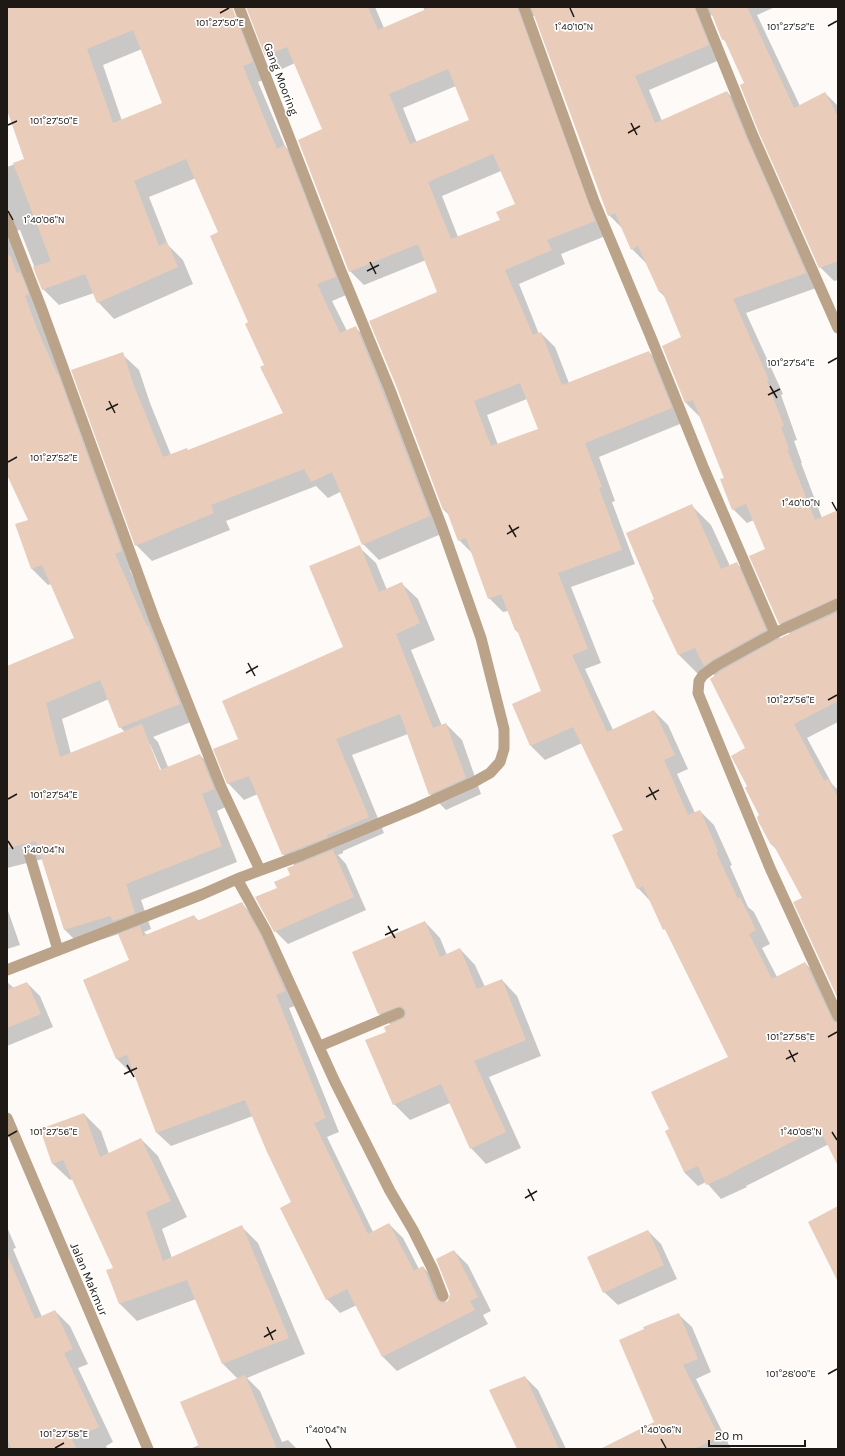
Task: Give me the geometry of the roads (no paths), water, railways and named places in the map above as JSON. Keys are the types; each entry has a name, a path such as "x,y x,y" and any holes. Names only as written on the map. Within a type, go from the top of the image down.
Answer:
{"street":[{"name":"Gang Mooring","path":"7,970 161,911 237,879 309,852 416,808 474,782 490,772 500,762 504,749 504,729 478,631 442,527 390,390 339,266 239,7"},
{"path":"524,7 594,201 650,334 704,469 775,633"},
{"path":"701,7 753,136 838,328"},
{"path":"7,219 52,336 154,618 221,787 260,870"},
{"path":"838,604 775,633 717,665 703,675 699,681 698,693 770,868 838,1016"},
{"path":"29,853 58,950"},
{"path":"237,879 266,931 320,1046 335,1082 433,1270 443,1296"},
{"path":"320,1046 399,1013"},
{"name":"Jalan Makmur","path":"7,1118 148,1449"}]}
